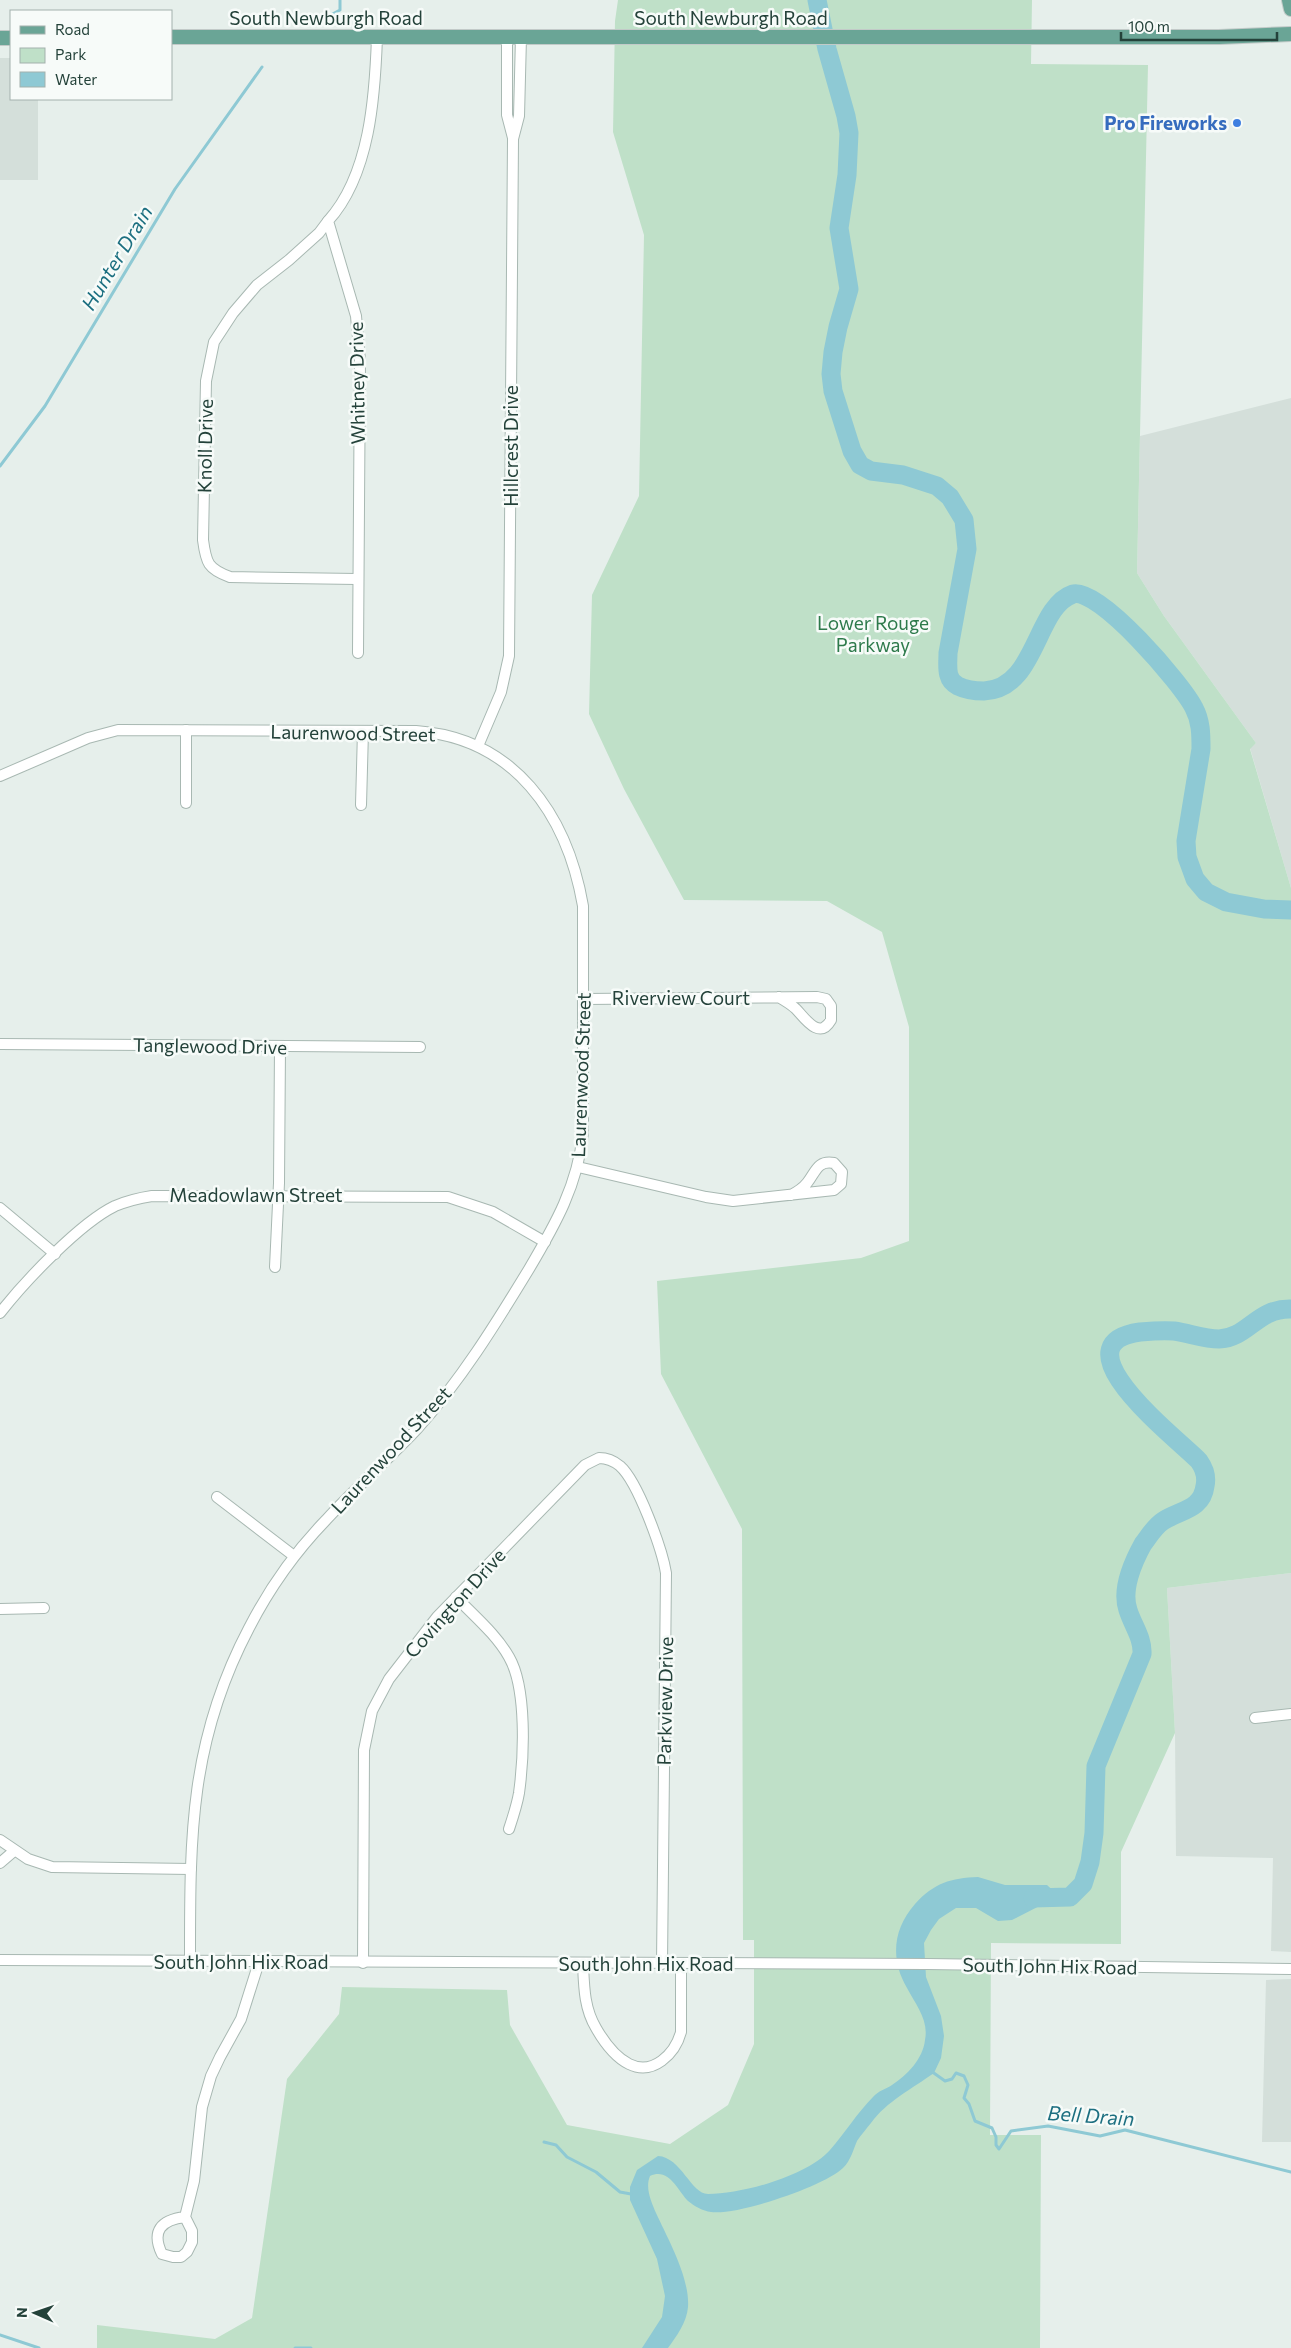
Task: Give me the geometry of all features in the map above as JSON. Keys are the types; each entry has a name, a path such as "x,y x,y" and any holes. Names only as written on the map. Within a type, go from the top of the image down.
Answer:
{"main road":[{"path":"1289,0 1291,9"},
{"name":"South Newburgh Road","path":"172,37 1219,37 1291,34"}],"street":[{"path":"328,222 336,212 352,181 368,133 375,90 377,37"},
{"name":"Hillcrest Drive","path":"478,746 501,692 509,656 513,139 507,115 514,37"},
{"name":"Whitney Drive","path":"328,222 356,316 360,360 358,652"},
{"name":"Knoll Drive","path":"328,222 319,233 289,260 257,285 233,313 214,342 206,381 203,540 208,562 214,570 230,577 357,579"},
{"name":"Laurenwood Street","path":"0,776 101,733 130,730 363,731 436,733 457,737 478,746 506,763 532,787 546,805 565,845 578,879 583,906 582,1133 578,1168 565,1205 494,1327 450,1390 415,1430 326,1520 294,1556 249,1628 230,1668 217,1702 204,1748 196,1788 191,1869 190,1962"},
{"path":"186,730 186,803"},
{"path":"361,805 363,731"},
{"name":"Riverview Court","path":"584,999 779,997 826,999 832,1011 830,1020 825,1026 814,1027 809,1025 791,1004 779,997"},
{"name":"Tanglewood Drive","path":"0,1044 420,1047"},
{"path":"276,1267 279,1195 280,1047"},
{"path":"578,1168 715,1199 734,1201 791,1195 834,1190 841,1184 842,1172 834,1163 824,1162 818,1166 806,1184 791,1195"},
{"name":"Meadowlawn Street","path":"0,1313 55,1254 97,1216 135,1199 169,1195 448,1197 493,1212 545,1242"},
{"path":"0,1208 55,1254"},
{"name":"Covington Drive","path":"363,1963 364,1750 368,1723 377,1700 389,1679 437,1617 585,1465 594,1459 604,1458"},
{"name":"Parkview Drive","path":"604,1458 620,1466 628,1476 659,1540 666,1573 662,1964"},
{"path":"217,1497 294,1556"},
{"path":"456,1597 500,1643 510,1658 520,1686 522,1700 519,1793 509,1830"},
{"path":"0,1609 44,1608"},
{"path":"1255,1718 1291,1714"},
{"path":"0,1840 14,1851 42,1864 58,1868 191,1869"},
{"path":"0,1863 14,1851"},
{"name":"South John Hix Road","path":"0,1960 681,1965 927,1964 1291,1969"},
{"path":"185,2217 194,2181 200,2121 206,2091 220,2057 241,2019 259,1962"},
{"path":"583,1964 586,2001 596,2028 618,2057 631,2065 642,2066 653,2065 665,2059 673,2052 678,2042 681,2032 681,1965"}],"shaded area":[{"path":"0,58 10,58 10,100 38,100 38,180 0,180"},
{"path":"1291,398 1291,888 1250,748 1256,743 1164,616 1137,573 1140,436"},
{"path":"1291,1573 1291,1952 1271,1951 1273,1858 1176,1856 1175,1733 1167,1588"},
{"path":"1291,1979 1291,2142 1262,2142 1266,1980"}],"green space":[{"name":"Lower Rouge Parkway","path":"618,0 1032,0 1031,64 1148,65 1137,573 1164,616 1256,743 1250,749 1291,888 1291,1573 1167,1588 1175,1733 1121,1852 1121,1944 991,1943 990,2135 1041,2135 1040,2348 97,2348 97,2325 215,2339 252,2318 287,2079 339,2014 342,1987 507,1990 510,2025 567,2125 670,2144 728,2105 754,2044 754,1940 743,1940 742,1529 661,1374 657,1281 861,1258 909,1241 909,1027 882,932 827,901 684,900 624,789 589,714 592,595 639,496 644,235 613,132 615,21"}],"water":[{"path":"978,1877 1005,1885 1047,1885 1059,1896 1012,1920 998,1921 976,1908 956,1908 939,1919 924,1943 926,1977 941,2016 944,2036 941,2058 934,2073 900,2096 877,2115 857,2141 850,2158 843,2168 800,2191 759,2205 723,2212 705,2211 688,2201 668,2177 657,2174 650,2176 648,2190 656,2213 682,2271 688,2296 688,2307 683,2324 668,2348 642,2348 662,2317 665,2296 657,2259 630,2200 630,2187 637,2170 658,2156 666,2158 679,2168 696,2188 708,2194 738,2191 773,2182 806,2168 820,2159 830,2150 875,2095 892,2085 909,2071 918,2060 924,2047 926,2033 923,2019 902,1977 896,1955 898,1934 902,1924 915,1904 936,1886 951,1880"}],"waterway":[{"name":"Hunter Drain","path":"307,20 325,18 340,10 340,0"},
{"path":"817,0 827,49 849,133 847,175 839,228 849,289 833,352 831,374 833,391 852,451 860,465 871,471 903,475 937,486 950,497 964,520 967,549 948,653 948,672 951,680 958,686 974,690 984,691 1001,687 1015,677 1025,663 1051,614 1060,602 1073,594 1085,596 1101,605 1139,639 1174,679 1187,696 1198,718 1201,733 1201,749 1186,841 1187,857 1195,879 1206,892 1226,902 1264,909 1291,910"},
{"name":"Hunter Drain","path":"0,466 45,406 175,189 262,67"},
{"path":"1033,1898 1070,1897 1083,1884 1090,1862 1094,1833 1096,1766 1142,1654 1139,1637 1126,1602 1129,1576 1139,1551 1152,1531 1163,1521 1195,1505 1200,1500 1206,1483 1205,1473 1199,1461 1129,1393 1115,1373 1110,1354 1117,1340 1140,1332 1174,1331 1219,1339 1238,1334 1269,1313 1291,1309"},
{"name":"Bell Drain","path":"931,2071 945,2081 952,2079 956,2073 964,2076 968,2085 964,2098 969,2104 975,2121 992,2128 996,2137 996,2145 999,2149 1011,2131 1048,2126 1100,2136 1125,2130 1291,2172"},
{"path":"544,2142 556,2145 567,2157 596,2172 620,2192 631,2194"},
{"path":"0,2335 39,2348"},
{"path":"295,2348 311,2348"}],"place":[{"name":"Pro Fireworks","path":"1237,123"}]}
